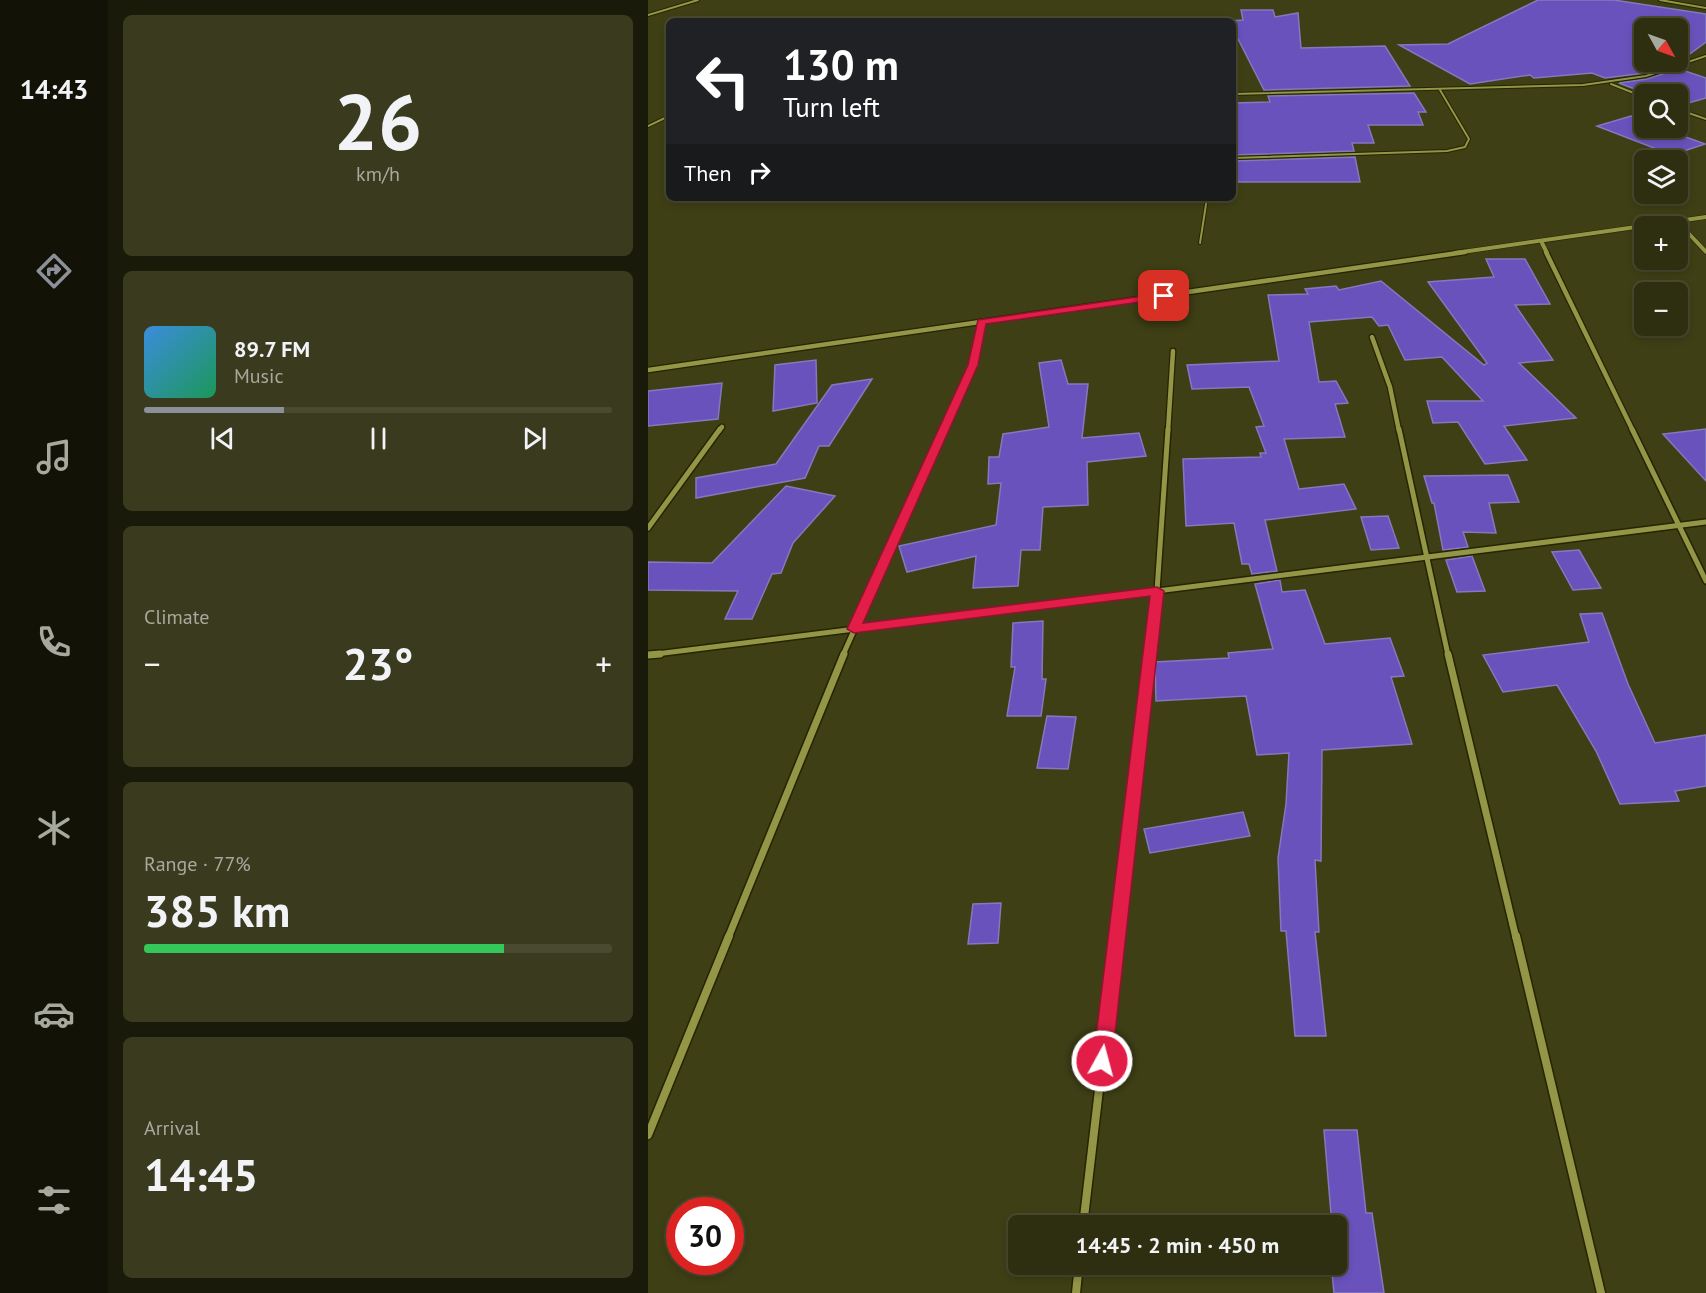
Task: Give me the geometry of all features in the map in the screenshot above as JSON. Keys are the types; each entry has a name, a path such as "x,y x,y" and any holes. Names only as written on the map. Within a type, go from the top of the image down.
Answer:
{"street":[{"path":"1688,219 1706,217"},
{"path":"648,369 1542,243 1634,228"},
{"path":"1688,233 1706,252"},
{"path":"1542,243 1677,526 1706,581"},
{"path":"648,1135 854,629 973,365 981,322"},
{"path":"1372,337 1390,387 1425,557 1601,1293"},
{"path":"1084,1215 1157,591 1173,351"},
{"path":"648,528 722,427"},
{"path":"648,655 1706,522"},
{"path":"1076,1293 1078,1275"}],"lane":[{"path":"648,15 699,0"},
{"path":"1660,0 1706,8"},
{"path":"1236,94 1440,90 1608,83 1677,69 1706,56"},
{"path":"1608,83 1634,93"},
{"path":"1236,158 1447,151 1465,147 1469,140 1440,90"},
{"path":"1688,113 1706,119"},
{"path":"648,126 666,117"},
{"path":"1200,243 1207,201"}],"building":[{"path":"1538,0 1614,0 1706,14 1706,42 1688,55 1688,18 1634,18 1634,72 1648,72 1605,78 1592,73 1534,78 1530,75 1470,84 1399,45 1448,44"},
{"path":"1241,10 1273,10 1275,17 1298,13 1301,48 1385,46 1410,86 1264,90 1236,35 1236,20 1243,20"},
{"path":"1669,72 1688,72 1706,78 1706,98 1688,103 1688,84 1634,84 1634,89 1619,83 1647,79"},
{"path":"1414,93 1426,112 1418,112 1423,125 1368,125 1374,143 1352,143 1354,151 1236,155 1236,103 1270,102 1268,96"},
{"path":"1631,116 1634,117 1634,138 1688,138 1705,144 1687,150 1659,150 1597,126"},
{"path":"1355,157 1360,182 1238,182 1236,161"},
{"path":"1486,259 1525,259 1550,304 1515,305 1553,360 1519,363 1576,418 1504,426 1527,460 1485,464 1458,422 1433,423 1427,401 1483,401 1442,357 1405,360 1388,325 1379,326 1372,317 1309,322 1319,382 1336,381 1348,403 1335,404 1345,437 1284,439 1299,489 1344,484 1356,509 1265,520 1277,571 1252,574 1249,564 1242,564 1234,523 1186,526 1183,459 1261,457 1260,453 1266,453 1256,427 1264,426 1249,387 1192,389 1187,365 1279,361 1268,295 1308,294 1305,289 1336,286 1339,290 1381,281 1484,365 1487,363 1428,282 1494,277"},
{"path":"816,360 817,403 773,411 775,365"},
{"path":"1061,360 1068,384 1088,384 1082,438 1139,433 1146,456 1087,462 1088,505 1043,507 1040,550 1021,550 1018,586 973,588 976,556 907,572 899,546 996,525 1001,483 988,484 989,457 999,457 1003,434 1049,427 1039,363"},
{"path":"872,379 829,446 819,446 805,478 696,498 696,478 776,464 832,385"},
{"path":"722,383 718,419 648,426 648,391"},
{"path":"1706,429 1706,481 1663,434"},
{"path":"1508,475 1519,502 1489,503 1496,533 1463,532 1468,547 1443,550 1434,503 1432,503 1424,476"},
{"path":"786,486 835,496 793,543 781,573 772,574 752,619 725,619 738,591 648,590 648,562 712,563"},
{"path":"1388,516 1399,548 1371,550 1361,517"},
{"path":"1579,550 1601,588 1573,590 1552,552"},
{"path":"1472,556 1485,591 1457,592 1446,560"},
{"path":"1280,580 1282,592 1305,590 1325,644 1390,638 1404,676 1391,677 1412,744 1322,750 1321,861 1315,860 1319,932 1315,932 1326,1036 1295,1036 1286,931 1281,931 1278,858 1286,804 1289,753 1257,755 1246,696 1156,701 1155,662 1229,658 1228,653 1273,649 1255,584"},
{"path":"1602,613 1628,684 1655,743 1706,735 1706,786 1675,791 1679,801 1620,804 1596,751 1557,685 1503,692 1483,655 1589,642 1580,614"},
{"path":"1043,621 1042,679 1046,679 1041,716 1007,716 1015,667 1011,667 1013,623"},
{"path":"1047,716 1076,717 1068,769 1037,768"},
{"path":"1243,812 1250,836 1150,853 1144,829"},
{"path":"1001,903 998,943 968,944 973,904"},
{"path":"1324,1130 1357,1130 1366,1213 1372,1213 1384,1293 1334,1293 1332,1275 1347,1275 1347,1215 1331,1215"}],"route":[{"path":"1102,1061 1157,591 854,629 973,365 981,322 1164,296"}]}
